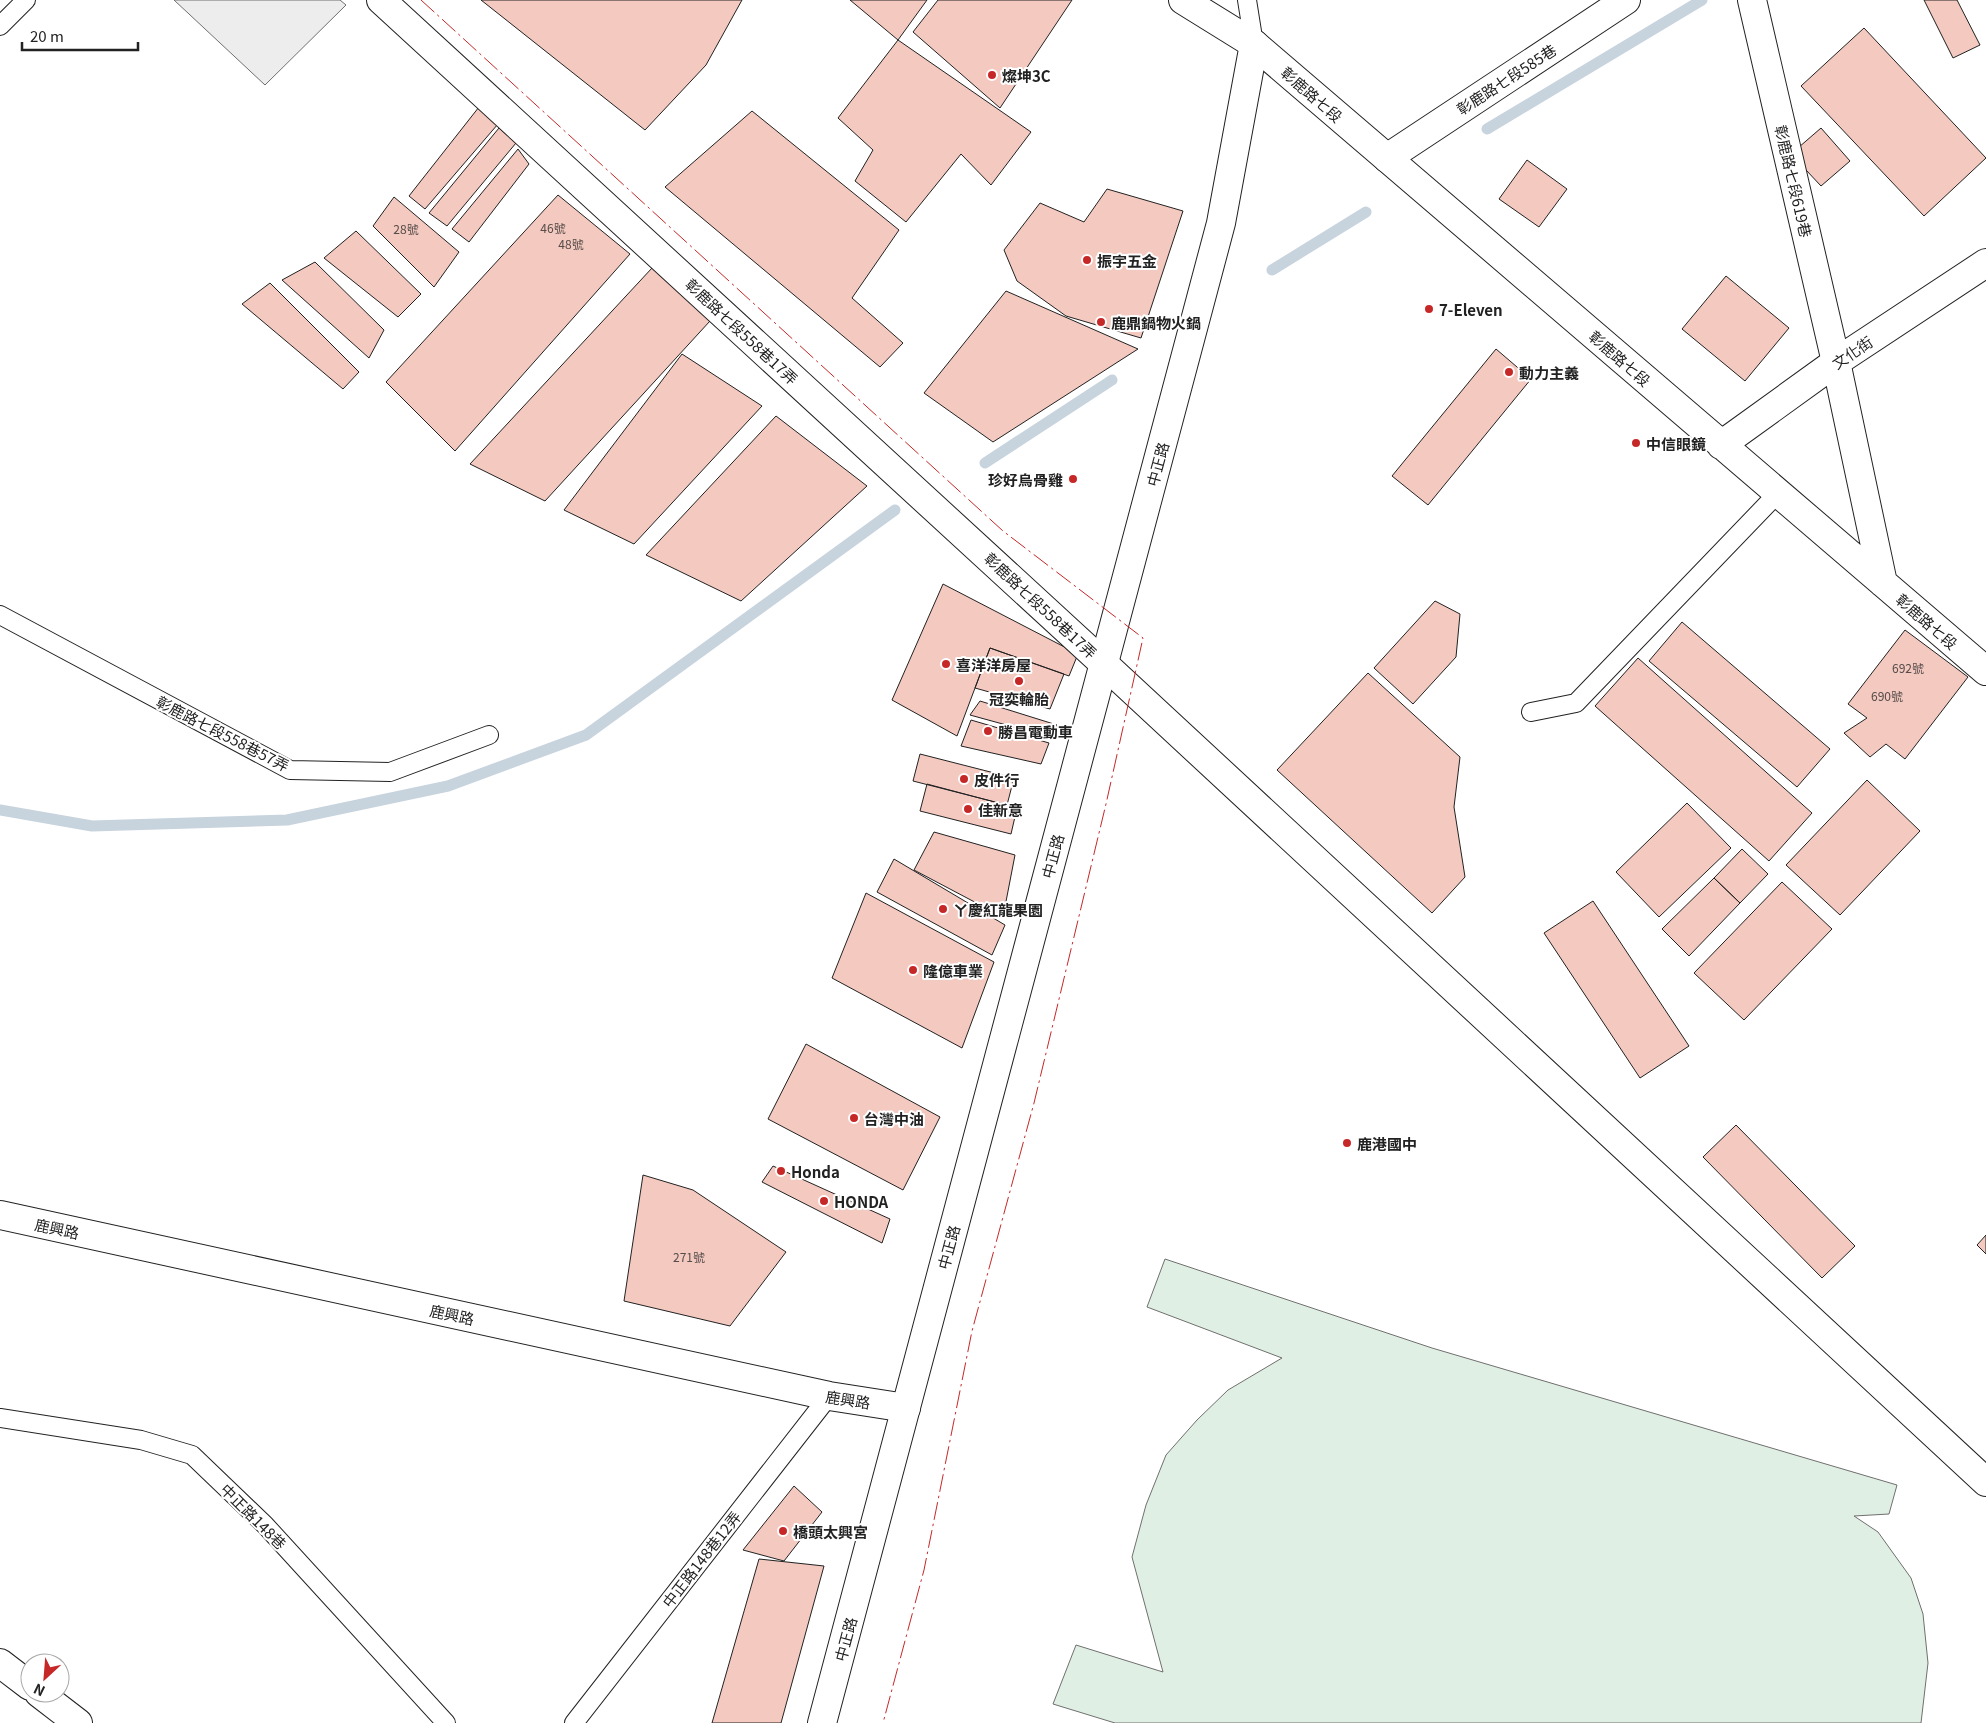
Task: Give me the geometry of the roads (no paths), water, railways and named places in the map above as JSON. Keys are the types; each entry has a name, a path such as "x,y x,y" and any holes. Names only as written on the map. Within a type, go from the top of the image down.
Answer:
{"street":[{"name":"彰鹿路七段558巷17弄","path":"382,0 1103,663 1986,1482"},
{"name":"彰鹿路七段","path":"1183,0 1254,44"},
{"name":"彰鹿路七段","path":"1215,0 1254,44 1986,671"},
{"name":"彰鹿路七段585巷","path":"1386,158 1626,0"},
{"name":"彰鹿路七段619巷","path":"1758,3 1883,583"},
{"name":"中正路","path":"822,1723 1221,223 1254,44"},
{"name":"文化街","path":"1721,445 1836,362 1986,263"},
{"name":"鹿興路","path":"0,1215 829,1396 906,1408"},
{"path":"0,1663 20,1678"},
{"path":"52,1703 78,1723"}],"lane":[{"path":"0,26 26,0"},
{"path":"1247,0 1254,44"},
{"path":"1531,712 1576,703 1778,493"},
{"name":"彰鹿路七段558巷57弄","path":"0,615 290,770 390,772 489,735"},
{"name":"中正路148巷12弄","path":"574,1723 829,1396"},
{"name":"中正路148巷","path":"0,1418 140,1440 192,1454 265,1525 446,1723"}],"waterway":[{"path":"1487,129 1702,0"},
{"path":"1272,270 1366,212"},
{"path":"985,463 1112,380"},
{"path":"0,810 92,826 287,820 448,786 586,735 895,510"}],"place":[{"name":"燦坤3C","path":"992,75"},
{"name":"振宇五金","path":"1087,260"},
{"name":"7-Eleven","path":"1429,309"},
{"name":"鹿鼎鍋物火鍋","path":"1101,322"},
{"name":"動力主義","path":"1509,372"},
{"name":"中信眼鏡","path":"1636,443"},
{"name":"珍好烏骨雞","path":"1073,479"},
{"name":"喜洋洋房屋","path":"946,664"},
{"name":"冠奕輪胎","path":"1019,681"},
{"name":"勝昌電動車","path":"988,731"},
{"name":"皮件行","path":"964,779"},
{"name":"佳新意","path":"968,809"},
{"name":"ㄚ慶紅龍果園","path":"943,909"},
{"name":"隆億車業","path":"913,970"},
{"name":"台灣中油","path":"854,1118"},
{"name":"鹿港國中","path":"1347,1143"},
{"name":"Honda","path":"781,1171"},
{"name":"HONDA","path":"824,1201"},
{"name":"橋頭太興宮","path":"783,1531"}]}
